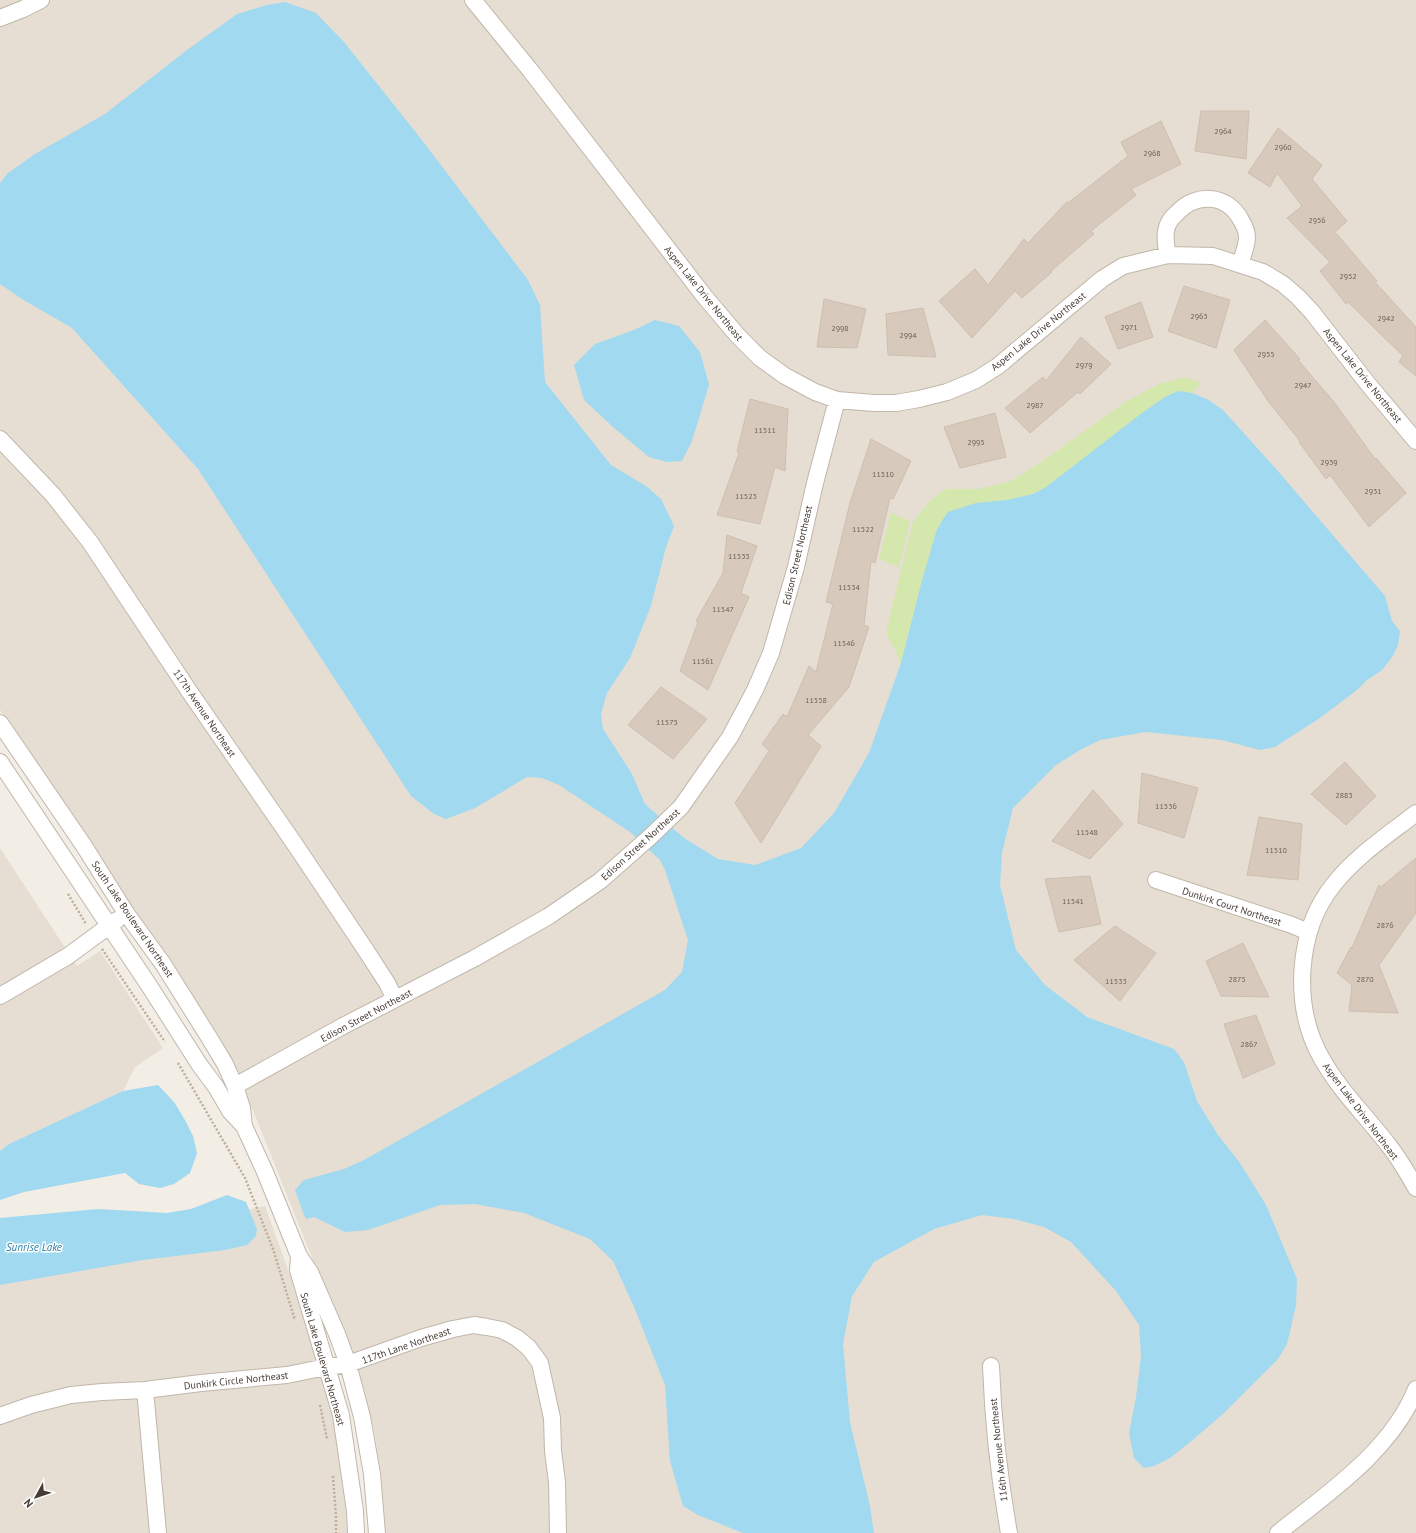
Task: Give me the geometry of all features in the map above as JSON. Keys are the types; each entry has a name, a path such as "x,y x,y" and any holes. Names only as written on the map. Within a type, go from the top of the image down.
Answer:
{"street":[{"path":"0,18 41,0"},
{"name":"Aspen Lake Drive Northeast","path":"473,0 530,70 705,297 738,336 760,358 786,376 815,392 837,400 874,403 896,403 947,392 976,380 998,366 1102,279 1123,266 1168,255 1213,256 1263,272 1283,284 1312,312 1368,384 1416,441"},
{"path":"1168,255 1165,240 1166,228 1172,217 1183,206 1196,200 1211,199 1225,203 1238,213 1245,227 1247,237 1245,251 1240,264"},
{"name":"Edison Street Northeast","path":"235,1086 395,998 475,958 549,916 600,881 625,860 680,807 730,737 755,690 771,653 796,567 815,483 837,400"},
{"name":"117th Avenue Northeast","path":"0,439 53,495 90,542 388,983 395,998"},
{"name":"South Lake Boulevard Northeast","path":"0,723 95,863 126,913 163,964 225,1064 235,1086 242,1108 244,1126 298,1252 310,1272 337,1334 348,1364 362,1417 372,1474 377,1533"},
{"name":"South Lake Boulevard Northeast","path":"0,762 199,1064 216,1086 230,1111 244,1126"},
{"name":"Aspen Lake Drive Northeast","path":"1416,813 1349,868 1333,885 1308,932 1302,961 1302,987 1305,1012 1311,1036 1321,1058 1337,1082 1390,1148 1416,1188"},
{"name":"Dunkirk Court Northeast","path":"1156,880 1292,925 1308,932"},
{"path":"0,996 68,956 126,913"},
{"name":"South Lake Boulevard Northeast","path":"298,1252 298,1270 341,1415 355,1511 356,1533"},
{"name":"117th Lane Northeast","path":"326,1367 348,1364 421,1338 474,1325 502,1330 517,1338 529,1348 540,1363 546,1386 552,1418 553,1450 557,1482 558,1533"},
{"name":"116th Avenue Northeast","path":"991,1366 993,1424 996,1452 1009,1533"},
{"name":"Dunkirk Circle Northeast","path":"0,1416 31,1405 71,1396 287,1375 326,1367"},
{"path":"1278,1533 1354,1471 1371,1455 1405,1414 1416,1389"},
{"path":"145,1390 158,1533"}],"path":[{"path":"65,889 94,937 169,1048"},
{"path":"178,1062 246,1178 273,1249 296,1325"},
{"path":"319,1399 328,1442"},
{"path":"332,1471 336,1533"}],"shaded area":[{"path":"0,0 1416,0 1416,1533 383,1533 380,1469 374,1430 364,1389 254,1113 236,1074 167,960 0,710"},
{"path":"0,848 77,966 100,951 163,1048 135,1067 123,1091 9,1144 0,1151"},
{"path":"265,1206 291,1278 333,1413 346,1500 347,1533 0,1533 0,1268"}],"green space":[{"path":"1185,377 1201,383 1192,393 1178,391 1046,487 1033,494 943,519 936,532 901,663 886,632 913,522 928,503 945,489 979,489 1009,482 1040,463 1125,402 1159,384"},
{"path":"891,513 910,521 899,567 879,559"}],"water":[{"path":"285,2 316,13 344,42 425,144 528,280 540,305 545,382 611,465 646,486 661,499 674,526 666,547 651,606 630,658 607,693 601,714 603,729 632,774 645,804 684,838 718,859 755,865 801,848 834,813 869,753 901,663 936,532 948,512 976,503 1007,500 1033,494 1046,487 1142,413 1165,397 1178,391 1192,393 1207,399 1223,410 1277,470 1385,596 1392,621 1400,631 1398,645 1393,656 1382,670 1367,680 1357,690 1320,718 1275,747 1260,750 1222,740 1146,732 1100,740 1056,765 1013,808 1002,853 1000,885 1016,950 1045,985 1087,1017 1174,1049 1184,1062 1197,1101 1218,1135 1240,1163 1266,1205 1297,1279 1296,1305 1287,1344 1278,1359 1224,1413 1170,1458 1154,1466 1144,1468 1134,1458 1129,1433 1136,1397 1141,1357 1139,1325 1116,1291 1071,1242 1044,1227 1014,1219 982,1215 934,1229 874,1262 852,1296 843,1344 850,1422 870,1506 874,1533 743,1533 698,1515 683,1506 670,1461 665,1385 634,1307 613,1261 590,1239 524,1213 475,1204 440,1205 368,1230 345,1232 314,1217 306,1219 295,1190 304,1180 344,1169 364,1160 665,990 682,972 688,940 665,870 660,860 630,832 559,785 542,778 527,777 475,808 446,819 434,814 411,796 198,469 72,328 22,299 0,284 0,183 8,173 35,154 105,114 187,50 237,14 267,5"},
{"path":"655,320 679,326 700,352 709,385 692,441 682,461 667,462 649,457 613,427 584,400 574,365 595,344 634,330"},
{"path":"158,1085 174,1102 193,1136 197,1153 190,1173 174,1184 160,1188 139,1184 125,1173 24,1192 0,1200 0,1151 9,1144 123,1091"},
{"name":"Sunrise Lake","path":"227,1195 246,1202 257,1229 256,1236 247,1245 225,1250 143,1260 0,1285 0,1218 98,1209 167,1213 191,1209"}],"building":[{"path":"1201,111 1249,111 1246,159 1195,151"},
{"path":"1161,121 1181,164 1131,189 1136,195 1091,231 1094,234 1022,298 1015,291 972,338 939,301 975,269 988,285 1024,239 1028,243 1067,202 1068,203 1128,156 1121,142"},
{"path":"1278,128 1322,165 1312,179 1347,221 1335,232 1377,281 1375,282 1416,327 1416,376 1399,362 1403,356 1348,302 1346,304 1320,271 1330,262 1287,218 1302,206 1277,173 1270,187 1248,173"},
{"path":"1184,286 1230,300 1216,348 1168,331"},
{"path":"824,299 866,309 857,348 817,347"},
{"path":"1141,302 1153,337 1118,349 1105,317"},
{"path":"923,308 936,357 888,355 886,314"},
{"path":"1265,320 1300,359 1298,360 1334,402 1375,459 1376,458 1406,493 1369,527 1330,475 1326,479 1299,442 1300,441 1268,401 1234,350"},
{"path":"1081,337 1111,364 1080,394 1078,392 1030,433 1005,408 1043,377 1046,381"},
{"path":"750,399 788,409 785,471 775,467 760,524 717,515 739,453 737,452"},
{"path":"995,413 1006,457 960,468 944,427"},
{"path":"871,439 911,461 893,499 890,498 875,563 871,561 864,625 869,627 849,687 808,735 821,746 761,843 735,803 769,751 762,744 783,714 787,717 809,666 816,672 833,604 826,602 850,503"},
{"path":"727,535 757,546 741,593 749,597 708,690 680,671 698,622 696,621 723,573"},
{"path":"661,687 707,719 673,759 628,725"},
{"path":"1345,762 1376,796 1346,825 1311,794"},
{"path":"1142,773 1198,788 1184,838 1138,823"},
{"path":"1093,790 1123,824 1090,859 1052,841"},
{"path":"1259,817 1302,824 1298,880 1247,875"},
{"path":"1416,858 1416,913 1379,965 1398,1013 1349,1011 1352,985 1337,973 1351,947 1352,948 1379,885 1381,887"},
{"path":"1090,876 1101,924 1059,932 1045,879"},
{"path":"1115,926 1156,953 1120,1001 1074,960"},
{"path":"1243,943 1269,997 1221,996 1206,961"},
{"path":"1256,1015 1275,1064 1243,1078 1224,1024"}]}
